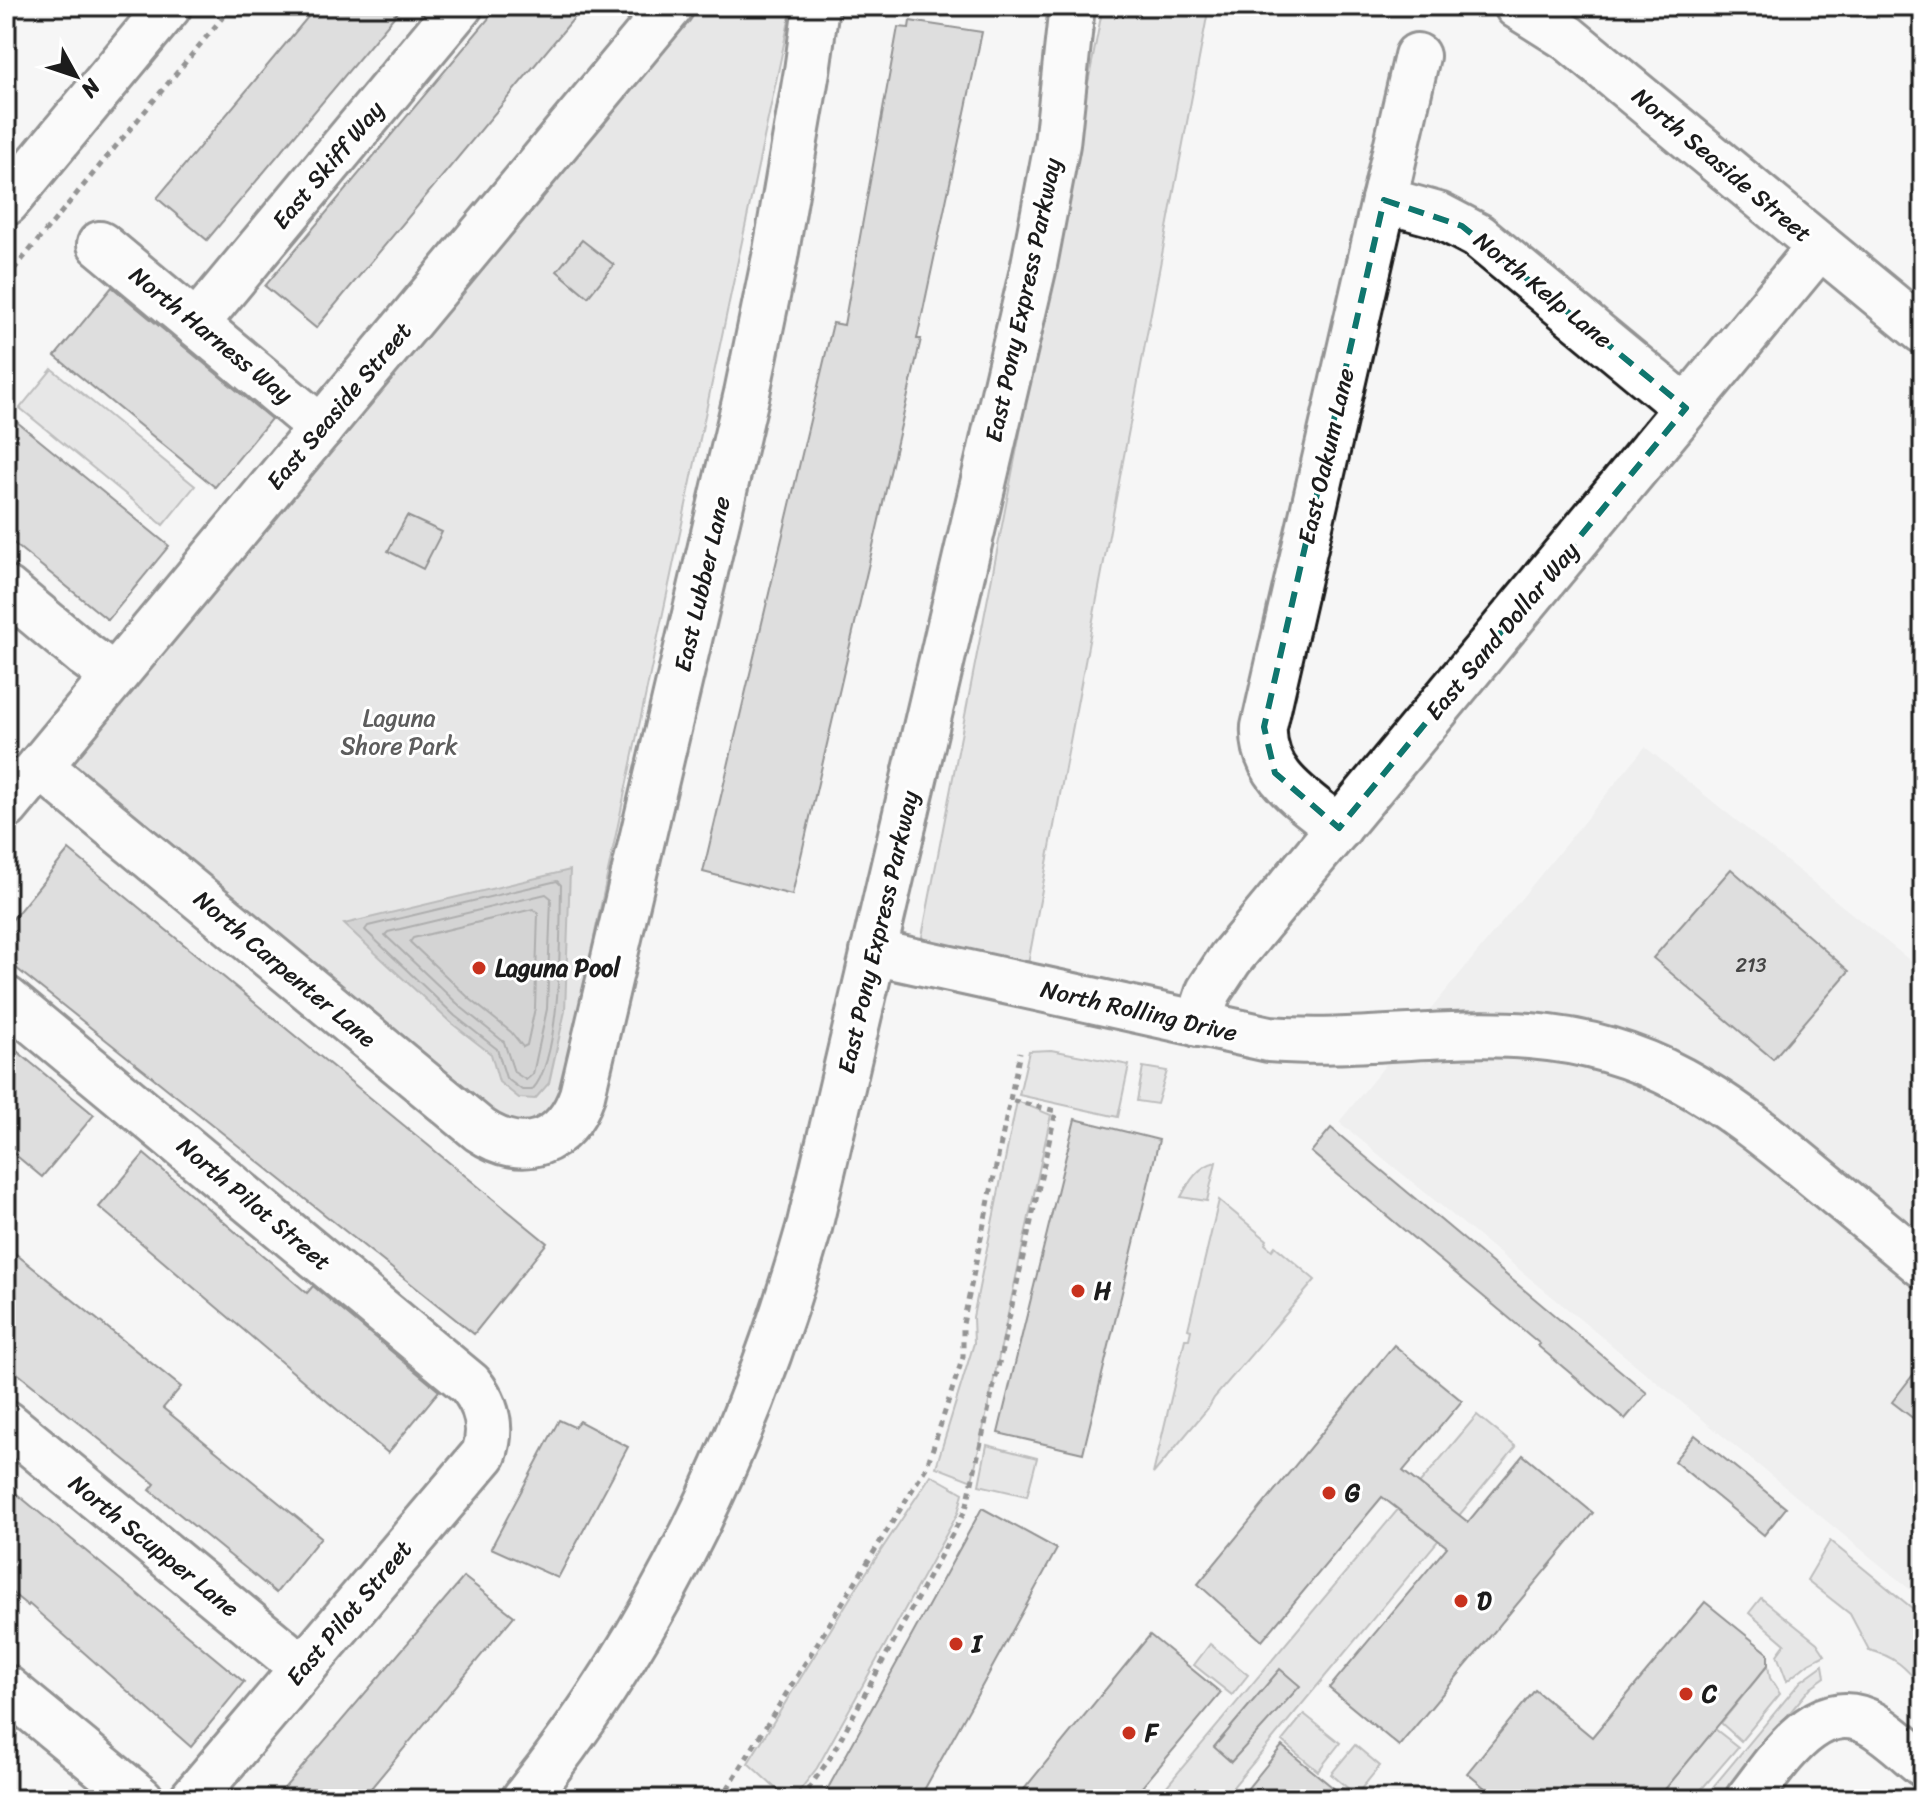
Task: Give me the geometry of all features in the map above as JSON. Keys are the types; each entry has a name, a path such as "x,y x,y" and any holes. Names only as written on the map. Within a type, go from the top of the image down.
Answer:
{"street":[{"path":"6,203 169,6"},
{"name":"East Skiff Way","path":"196,324 460,6"},
{"name":"East Seaside Street","path":"6,807 671,6"},
{"name":"East Lubber Lane","path":"541,1142 568,1124 582,1095 747,393 783,210 816,6"},
{"name":"East Pony Express Parkway","path":"524,1799 582,1719 639,1631 695,1530 737,1438 789,1299 809,1228 1036,257 1057,144 1072,6"},
{"name":"North Seaside Street","path":"1517,6 1568,38 1923,331"},
{"name":"East Oakum Lane","path":"1339,828 1275,773 1265,751 1264,727 1417,56"},
{"name":"North Kelp Lane","path":"1384,200 1438,215 1478,236 1686,408"},
{"name":"North Harness Way","path":"100,244 294,402 321,428"},
{"name":"East Sand Dollar Way","path":"1198,1024 1202,1007 1218,974 1820,246"},
{"path":"6,589 114,676"},
{"name":"North Carpenter Lane","path":"40,766 480,1130 493,1139 509,1144 541,1142"},
{"name":"North Rolling Drive","path":"873,952 1232,1033 1305,1042 1496,1034 1568,1041 1611,1051 1664,1071 1711,1095 1745,1118 1923,1265"},
{"name":"North Pilot Street","path":"6,999 470,1384 485,1406 488,1420"},
{"name":"East Pilot Street","path":"192,1799 484,1454 488,1442 488,1420"},
{"name":"North Scupper Lane","path":"6,1423 303,1668"},
{"path":"6,1688 141,1799"},
{"path":"1748,1799 1800,1736 1828,1718 1858,1718 1884,1732 1923,1764"}],"path":[{"path":"6,279 232,6"},
{"path":"721,1799 927,1466 963,1357 963,1324 1020,1052"},
{"path":"801,1799 830,1758 966,1509 1056,1111 1010,1100"}],"highlighted area":[{"path":"1384,200 1462,226 1686,408 1339,828 1275,773 1264,727"}],"shaded area":[{"path":"1645,747 1923,971 1923,1600 1339,1122"}],"green space":[{"name":"Laguna Shore Park","path":"696,6 792,6 558,1107 510,1130 69,762"},
{"path":"1103,6 1209,6 1027,969 920,947"},
{"path":"52,369 195,486 163,525 20,408"},
{"path":"1051,1050 1129,1065 1118,1117 1019,1095 1029,1051"},
{"path":"1143,1067 1167,1071 1157,1104 1137,1101"},
{"path":"1017,1101 1051,1115 972,1481 936,1467 974,1343 973,1317"},
{"path":"1216,1162 1207,1201 1181,1197 1199,1171"},
{"path":"1219,1200 1267,1240 1265,1244 1272,1250 1275,1246 1315,1280 1153,1474 1185,1339 1189,1339 1191,1330 1188,1329"},
{"path":"1477,1415 1516,1447 1223,1799 1156,1799"},
{"path":"987,1445 1037,1458 1027,1496 979,1485"},
{"path":"931,1475 963,1493 958,1513 817,1768 793,1799 787,1799 748,1763 860,1582"},
{"path":"1830,1541 1923,1617 1923,1688 1899,1664 1869,1650 1850,1614 1807,1580"},
{"path":"1761,1598 1817,1643 1825,1655 1809,1663 1787,1681 1777,1655 1785,1644 1749,1613"},
{"path":"1210,1644 1248,1675 1232,1695 1194,1665"},
{"path":"1768,1665 1770,1678 1780,1694 1741,1741 1721,1723"},
{"path":"1823,1665 1825,1677 1811,1687 1718,1799 1703,1799 1801,1681"},
{"path":"1304,1714 1340,1743 1318,1771 1282,1741"},
{"path":"1715,1729 1738,1747 1693,1799 1657,1799"},
{"path":"1355,1745 1380,1766 1356,1795 1331,1774"}],"water":[{"name":"Laguna Pool","path":"570,870 565,1011 549,1083 535,1099 519,1098 499,1082 491,1054 450,1022 344,924"}],"building":[{"path":"317,6 403,6 207,240 157,198"},
{"path":"499,6 584,6 316,328 265,286"},
{"path":"910,21 982,32 917,339 921,339 792,895 703,872 833,323 844,325 898,27 909,28"},
{"path":"582,240 614,265 588,297 557,271"},
{"path":"112,287 271,419 215,487 55,356"},
{"path":"6,413 169,546 108,620 6,537"},
{"path":"407,516 442,532 423,569 388,551"},
{"path":"69,850 547,1243 474,1334 6,960 6,927"},
{"path":"1731,869 1849,971 1773,1059 1653,958"},
{"path":"6,1042 94,1115 42,1177 6,1147"},
{"name":"H","path":"1075,1119 1159,1140 1083,1453 998,1433"},
{"path":"1331,1128 1647,1393 1625,1419 1311,1152"},
{"path":"144,1154 307,1293 313,1286 439,1391 388,1453 99,1207"},
{"path":"6,1246 181,1387 163,1408 321,1537 276,1593 150,1490 155,1484 6,1364"},
{"path":"1394,1345 1462,1401 1403,1471 1468,1522 1523,1455 1593,1513 1399,1746 1329,1688 1447,1547 1382,1497 1262,1641 1198,1584"},
{"path":"1923,1362 1923,1426 1892,1402"},
{"path":"559,1420 574,1427 579,1421 628,1447 558,1578 491,1548"},
{"path":"1695,1435 1786,1508 1764,1535 1674,1461"},
{"path":"6,1485 244,1682 191,1747 29,1604 6,1588"},
{"name":"I","path":"982,1508 1057,1549 976,1697 919,1799 822,1799"},
{"path":"464,1577 514,1616 362,1799 275,1799"},
{"name":"C","path":"1705,1602 1768,1653 1768,1665 1657,1799 1498,1799 1467,1773 1535,1690 1592,1737"},
{"name":"F","path":"1150,1635 1221,1693 1132,1799 1016,1799"},
{"path":"1280,1669 1300,1686 1231,1762 1214,1747"},
{"path":"1282,1746 1347,1799 1239,1799"}],"place":[{"name":"Laguna Pool","path":"479,968"},
{"name":"H","path":"1078,1291"},
{"name":"G","path":"1329,1493"},
{"name":"D","path":"1461,1601"},
{"name":"I","path":"956,1644"},
{"name":"C","path":"1686,1694"},
{"name":"F","path":"1129,1733"}]}
